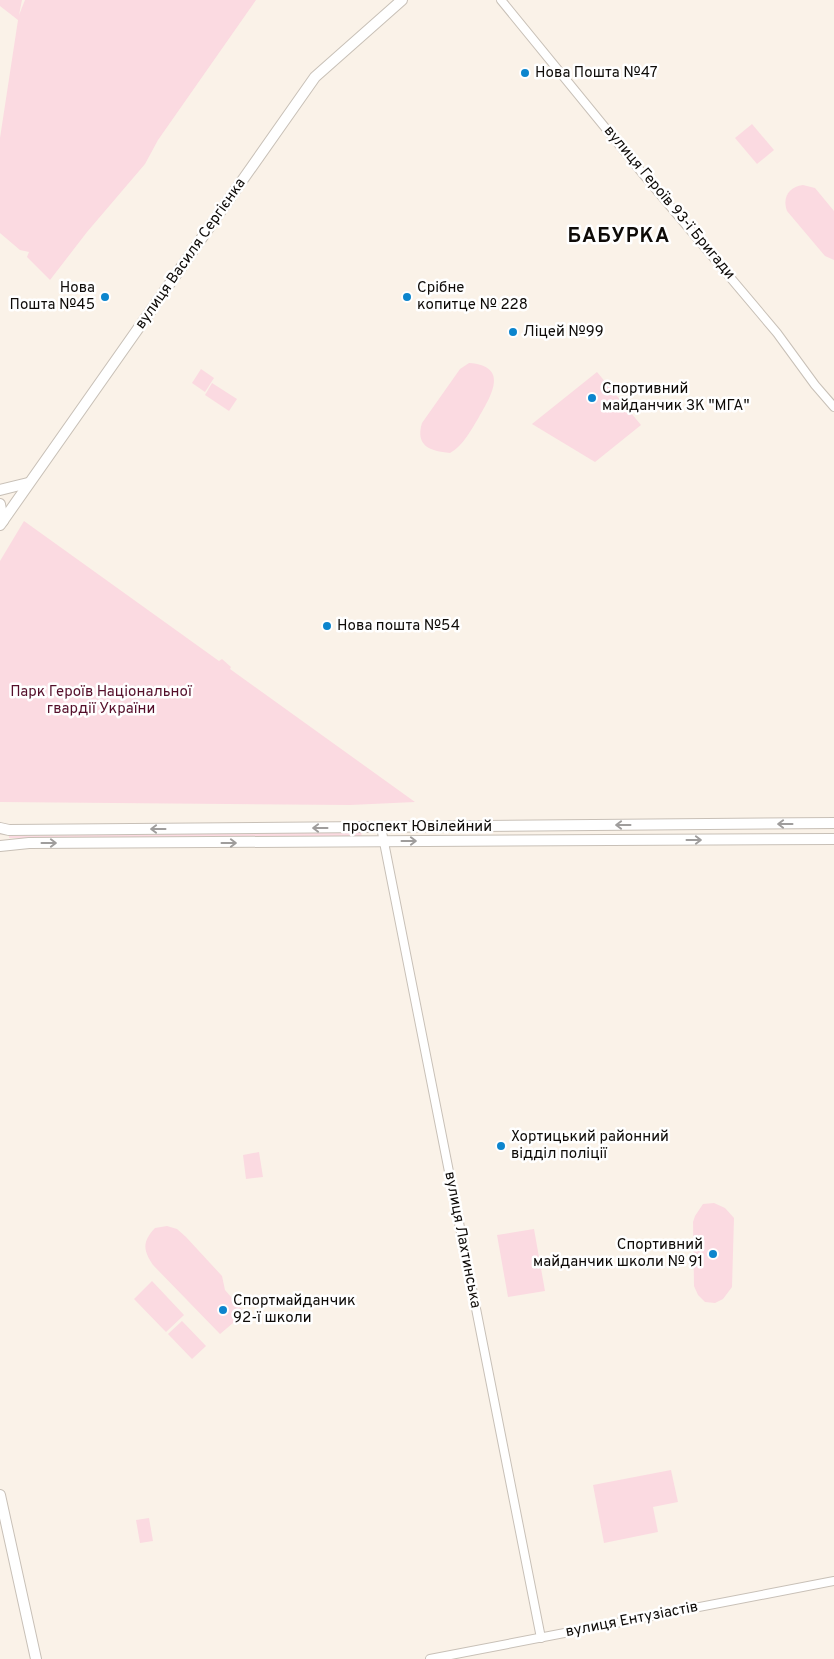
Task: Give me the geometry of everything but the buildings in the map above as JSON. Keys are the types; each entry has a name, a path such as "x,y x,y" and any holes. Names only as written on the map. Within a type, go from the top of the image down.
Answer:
{"main road":[{"name":"вулиця Василя Сергієнка","path":"2,523 28,483 315,77 402,0"},
{"path":"0,490 28,483"},
{"path":"0,504 2,523"},
{"name":"проспект Ювілейний","path":"0,828 18,830 834,823"},
{"name":"проспект Ювілейний","path":"0,846 29,844 834,839"},
{"path":"0,1495 36,1659"}],"street":[{"name":"вулиця Героїв 93-ї Бригади","path":"501,0 643,174 777,333 815,385 834,407"},
{"name":"вулиця Лахтинська","path":"381,827 541,1638"},
{"name":"вулиця Ентузіастів","path":"430,1659 834,1582"}],"green space":[{"path":"0,0 22,0 19,15 25,0 256,0 158,140 145,164 87,232 50,280 27,257 29,252 20,250 0,233 0,138 18,20 0,6"},
{"path":"752,124 774,150 757,164 735,138"},
{"path":"803,185 815,188 834,211 834,260 825,256 787,211 785,201 788,193 790,190"},
{"path":"469,363 482,365 490,370 494,383 492,391 479,417 455,450 450,453 431,449 426,446 421,437 422,423 460,369"},
{"path":"201,369 214,378 205,392 192,383"},
{"name":"Спортивний майданчик ЗК \"МГА\"","path":"597,372 641,425 595,462 532,424"},
{"path":"212,383 237,399 229,411 205,395"},
{"name":"Парк Героїв Національної гвардії України","path":"24,521 219,661 222,659 231,667 230,669 415,802 350,805 0,802 0,561"},
{"path":"361,832 362,837 9,838 9,836"},
{"path":"259,1152 263,1177 246,1179 243,1155"},
{"name":"Спортивний майданчик школи № 91","path":"714,1203 725,1208 734,1218 732,1287 723,1299 715,1303 705,1302 698,1295 694,1286 693,1222 703,1204"},
{"name":"Спортмайданчик 92-ї школи","path":"167,1226 177,1229 186,1237 222,1276 225,1290 243,1311 240,1317 220,1334 153,1265 147,1255 145,1246 151,1233 155,1228"},
{"path":"534,1229 545,1291 508,1297 497,1235"},
{"path":"152,1281 184,1315 166,1332 134,1299"},
{"path":"182,1321 206,1346 192,1359 168,1334"},
{"path":"671,1470 678,1502 653,1507 658,1532 604,1543 593,1485"},
{"path":"149,1518 153,1541 140,1543 136,1520"}],"place":[{"name":"Нова Пошта №47","path":"525,73"},
{"name":"Нова Пошта №45","path":"105,297"},
{"name":"Срібне копитце № 228","path":"407,297"},
{"name":"Ліцей №99","path":"513,332"},
{"name":"Спортивний майданчик ЗК \"МГА\"","path":"592,398"},
{"name":"Нова пошта №54","path":"327,626"},
{"name":"Хортицький районний відділ поліції","path":"501,1146"},
{"name":"Спортивний майданчик школи № 91","path":"713,1254"},
{"name":"Спортмайданчик 92-ї школи","path":"223,1310"}],"district":[{"name":"БАБУРКА","path":"619,237"}]}
